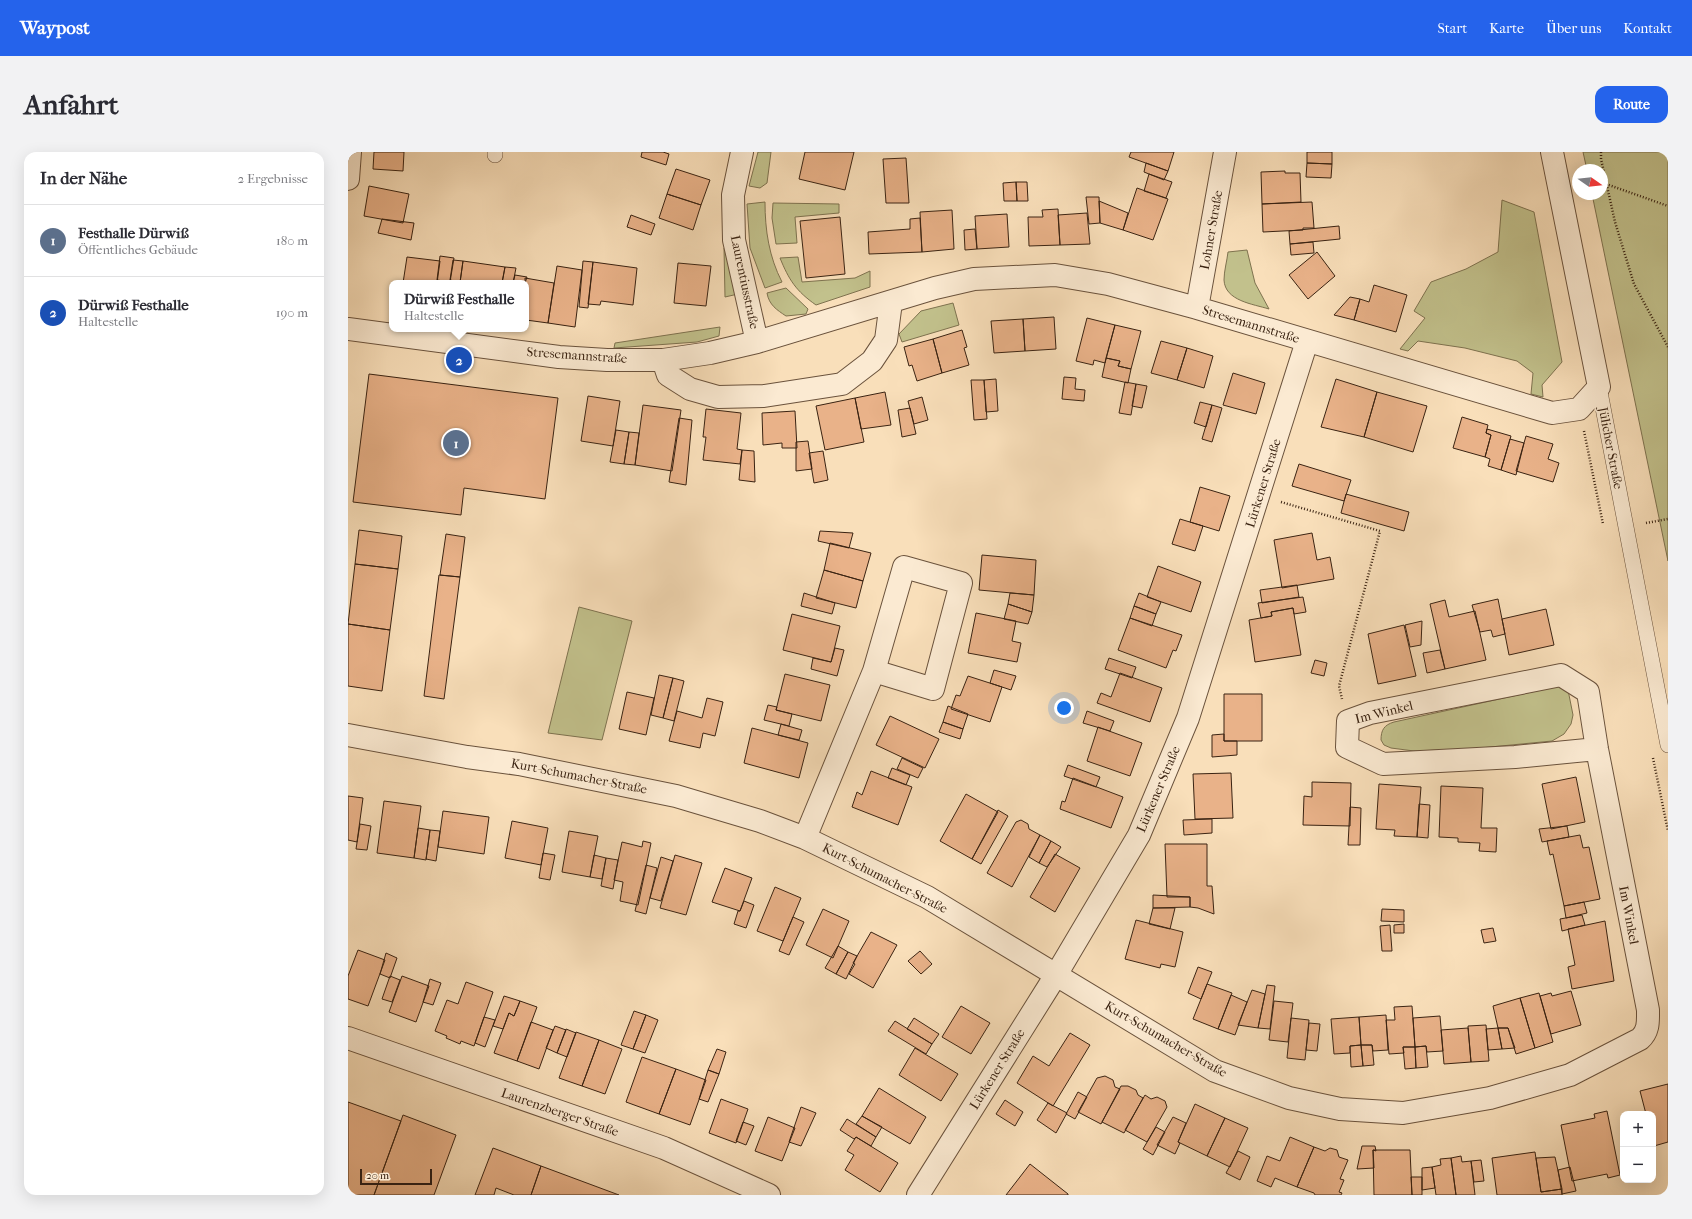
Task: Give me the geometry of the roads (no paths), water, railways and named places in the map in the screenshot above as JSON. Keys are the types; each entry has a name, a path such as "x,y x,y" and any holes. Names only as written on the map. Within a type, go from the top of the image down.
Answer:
{"street":[{"path":"348,180 350,152"},
{"name":"Laurentiusstraße","path":"742,152 733,195 734,240 757,342"},
{"name":"Lohner Straße","path":"1197,308 1225,152"},
{"name":"Jülicher Straße","path":"1552,152 1599,387"},
{"name":"Stresemannstraße","path":"348,328 559,357 607,360 663,360 710,353 757,342 935,288 974,279 1055,275 1108,284 1197,308 1552,413 1579,409 1599,387"},
{"path":"663,360 668,375 690,389 718,397 764,396 842,384 872,361 886,340 891,302"},
{"name":"Lürkener Straße","path":"918,1195 1056,975 1139,835 1188,718 1307,341"},
{"path":"805,838 874,671 904,567 961,583 933,690 874,671"},
{"name":"Im Winkel","path":"1598,748 1515,757 1383,764 1347,747 1348,720 1370,713 1561,675 1588,692 1648,1010 1648,1024 1645,1035"},
{"name":"Kurt-Schumacher-Straße","path":"348,735 467,757 519,764 676,796 760,821 805,838 927,897 1216,1071 1290,1098 1340,1109 1403,1113 1490,1098 1570,1075 1645,1035"},
{"name":"Laurenzberger Straße","path":"348,1038 664,1148 769,1195"}],"lane":[{"name":"Jülicher Straße","path":"1599,387 1668,744"}],"place":[{"name":"Dürwiß Festhalle","path":"459,360"},
{"name":"Festhalle Dürwiß","path":"456,443"}]}
